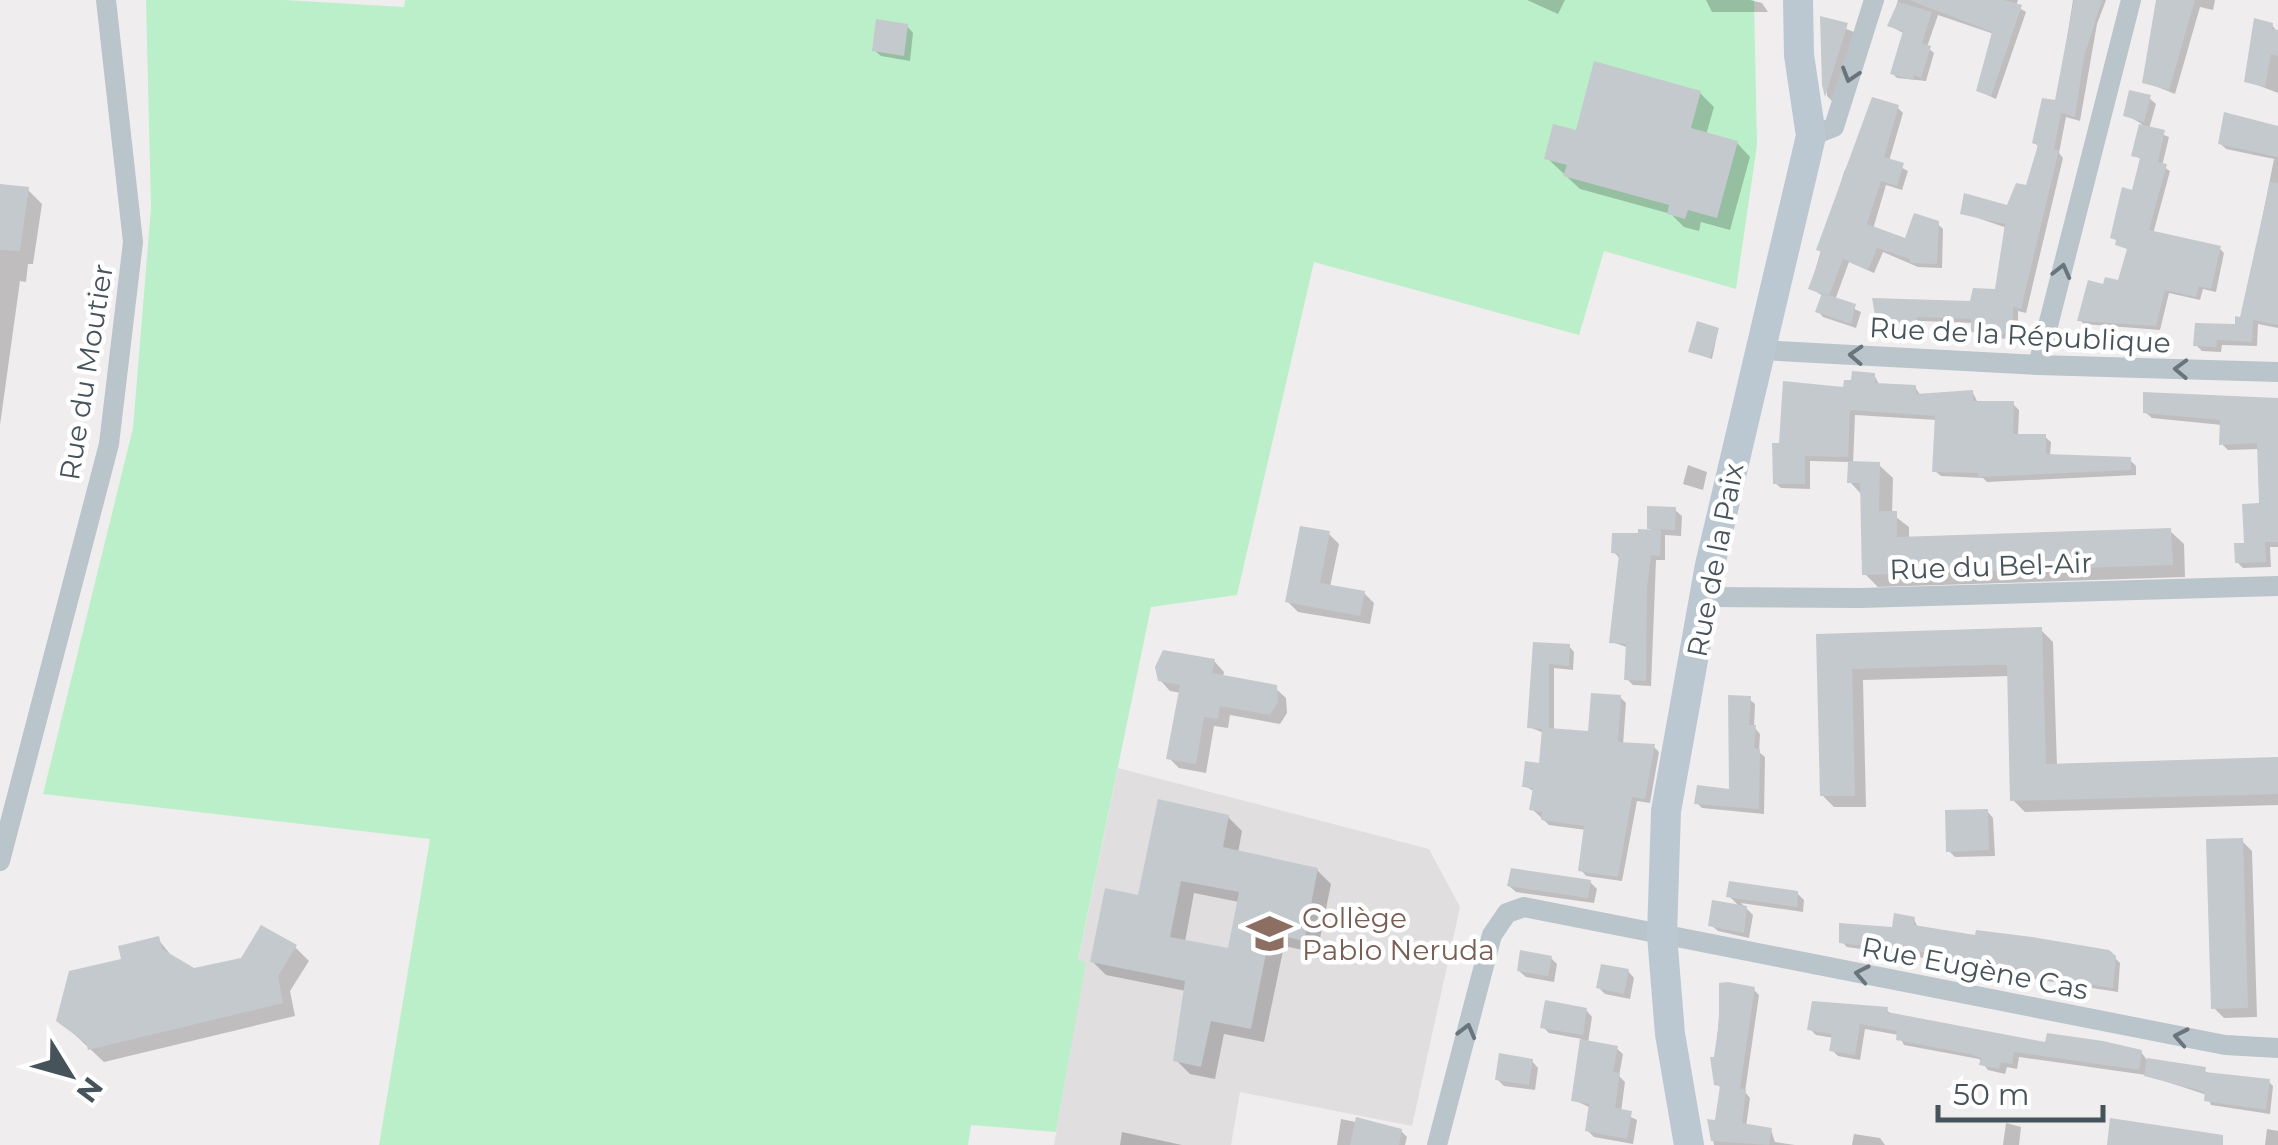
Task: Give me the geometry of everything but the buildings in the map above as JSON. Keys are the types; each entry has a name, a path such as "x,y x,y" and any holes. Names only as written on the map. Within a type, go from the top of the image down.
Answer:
{"street":[{"name":"Rue du Moutier","path":"0,862 112,426 133,242 106,0"},
{"path":"1798,0 1799,55 1810,136 1834,126 1874,0"},
{"path":"2038,366 2132,0"},
{"name":"Rue de la Paix","path":"1688,1145 1670,1034 1662,935 1666,812 1706,597 1810,136"},
{"name":"Rue de la République","path":"1760,350 2038,366 2278,372"},
{"name":"Rue du Bel-Air","path":"1706,597 1860,598 2278,586"},
{"name":"Rue Eugène Cas","path":"1437,1145 1492,936 1507,913 1524,907 2225,1045 2278,1048"}],"shaded area":[{"name":"Collège Pablo Neruda","path":"1118,768 1429,849 1460,907 1412,1126 1240,1092 1231,1145 1054,1145 1085,963 1078,961"}],"green space":[{"path":"146,0 285,0 404,7 405,0 1754,0 1757,145 1736,289 1604,251 1579,335 1314,262 1237,595 1151,607 1078,960 1086,962 1056,1132 971,1125 968,1145 379,1145 430,839 43,794 133,428 151,208"}],"place":[{"name":"Collège Pablo Neruda","path":"1269,934"}]}
